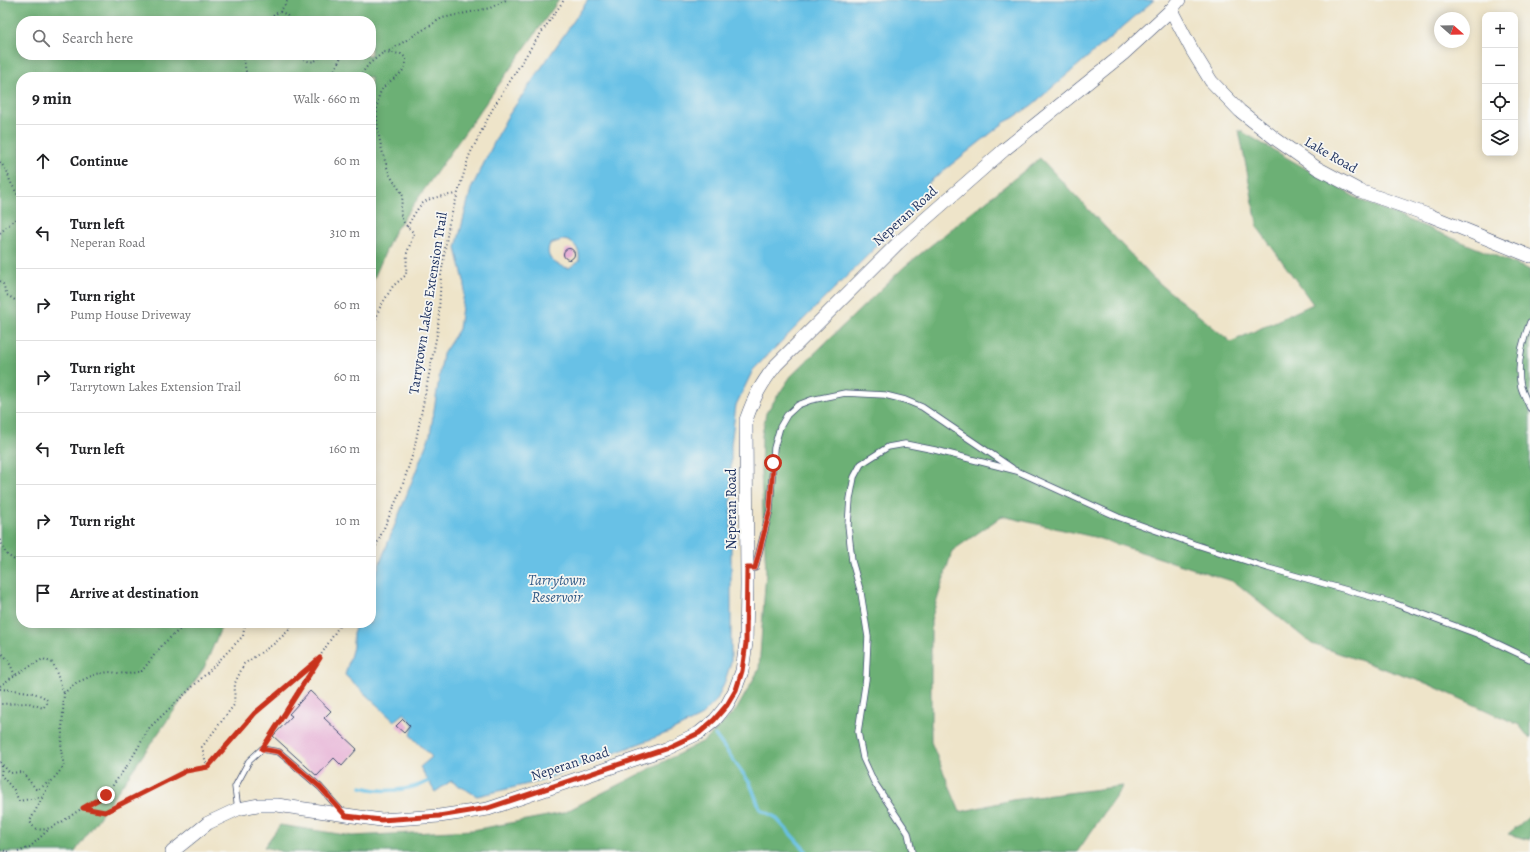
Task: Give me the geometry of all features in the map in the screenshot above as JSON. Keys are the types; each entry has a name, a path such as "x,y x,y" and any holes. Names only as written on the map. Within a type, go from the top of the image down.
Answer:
{"street":[{"name":"Lake Road","path":"1175,5 1192,50 1212,82 1240,111 1277,140 1317,168 1360,191 1431,216 1530,256"},
{"name":"Neperan Road","path":"172,852 208,822 238,809 258,805 277,805 381,820 439,816 488,808 665,749 699,733 714,720 727,705 736,690 742,671 746,643 746,420 752,400 761,384 776,365 898,243 1004,150 1123,54 1175,5"}],"lane":[{"path":"1530,322 1522,343 1520,378 1521,388 1530,408"},
{"path":"747,568 755,568 770,510 774,448 780,426 787,415 798,405 811,400 845,393 885,396 904,400 922,407 1017,471 1118,517 1268,568 1393,603 1477,634 1530,659"},
{"path":"912,852 908,834 897,814 874,782 863,758 858,732 866,680 868,637 861,593 852,561 848,525 850,499 854,477 861,464 872,455 888,447 904,444 935,450 1017,471"},
{"path":"238,809 235,787 249,762 262,749 279,752 320,787 346,816"}],"path":[{"path":"274,16 279,12 288,0"},
{"path":"376,58 384,52 389,51 442,18 490,8 506,0"},
{"name":"Tarrytown Lakes Extension Trail","path":"376,546 401,490 414,450 438,329 444,254 456,194 469,156 493,108 532,46 564,0"},
{"path":"279,12 288,16"},
{"path":"376,319 379,309 393,286 406,275 407,252 414,233 403,223 400,211 403,196 391,176 379,134 376,106 382,89 392,79 401,74 406,64 406,58 401,54 389,51"},
{"path":"244,60 246,72"},
{"path":"304,60 311,63 316,60"},
{"path":"334,72 340,60"},
{"path":"363,72 374,60"},
{"path":"0,162 7,171 10,181 16,191"},
{"path":"407,227 420,203 429,199 456,194"},
{"path":"0,233 16,219"},
{"path":"0,280 10,298 16,300"},
{"path":"0,540 3,549 16,561"},
{"path":"64,693 76,683 96,674 109,672 128,674 142,671 163,644 180,628"},
{"path":"18,852 30,847 48,829 106,795 129,764 150,726 207,673 243,636 244,628"},
{"path":"208,767 202,747 234,705 235,684 244,664 275,643 290,628"},
{"path":"262,749 339,628"},
{"path":"0,651 8,660 15,675"},
{"path":"83,808 105,812 186,771 208,767 255,713 320,658"},
{"path":"0,686 15,675 43,659 53,663 64,693 61,747 64,766 52,779 42,787 36,789 22,772 10,773 1,764"},
{"path":"0,689 35,694 43,696 47,700 45,706 41,708 29,704 0,704"},
{"path":"1,764 1,775 14,790 19,801 42,796"},
{"path":"48,829 34,826 30,820 52,779"},
{"path":"0,850 10,852"}],"green space":[{"path":"0,0 559,0 394,232 376,273 376,72 16,72 16,628 221,628 204,668 75,852 0,852"},
{"path":"1239,130 1360,200 1530,270 1530,739 1519,725 1428,684 1312,644 1235,582 1094,537 1002,516 952,551 931,620 931,742 960,812 1012,800 1123,786 1077,852 283,852 264,847 280,825 352,836 473,830 563,813 706,740 737,709 759,669 766,572 761,472 762,435 766,413 791,376 904,267 1040,158 1153,278 1231,342 1313,304 1258,228"},
{"path":"1530,816 1530,840 1508,834"}],"water":[{"name":"Tarrytown Reservoir","path":"588,0 1154,0 1032,105 1005,122 928,183 926,197 753,370 736,405 731,445 731,662 717,700 700,717 667,733 541,781 477,796 451,781 435,792 420,767 432,757 410,735 414,725 404,713 394,721 345,675 353,647 353,634 355,628 376,628 376,573 430,435 443,354 459,329 465,285 456,248 471,189 506,119","holes":["562,240 573,243 579,253 579,261 569,268 552,260 548,253 548,249 550,244"]}],"building":[{"path":"567,249 571,249 573,250 573,258 567,259 564,256 564,252"},
{"path":"310,691 331,711 324,718 357,749 342,766 334,758 317,776 273,736 292,716 289,714"},
{"path":"403,719 410,726 404,733 396,726"}],"waterway":[{"path":"715,735 750,783 760,809 775,817 807,852"},
{"path":"361,787 378,790 395,790 413,787 429,781"}],"route":[{"path":"106,795 83,808 105,812 114,809 186,771 208,767 255,713 320,658 262,749 279,752 320,787 346,816 381,820 439,816 488,808 665,749 699,733 714,720 727,705 736,690 742,671 746,643 747,568 755,568 762,545 764,530 770,510 773,463"}]}
